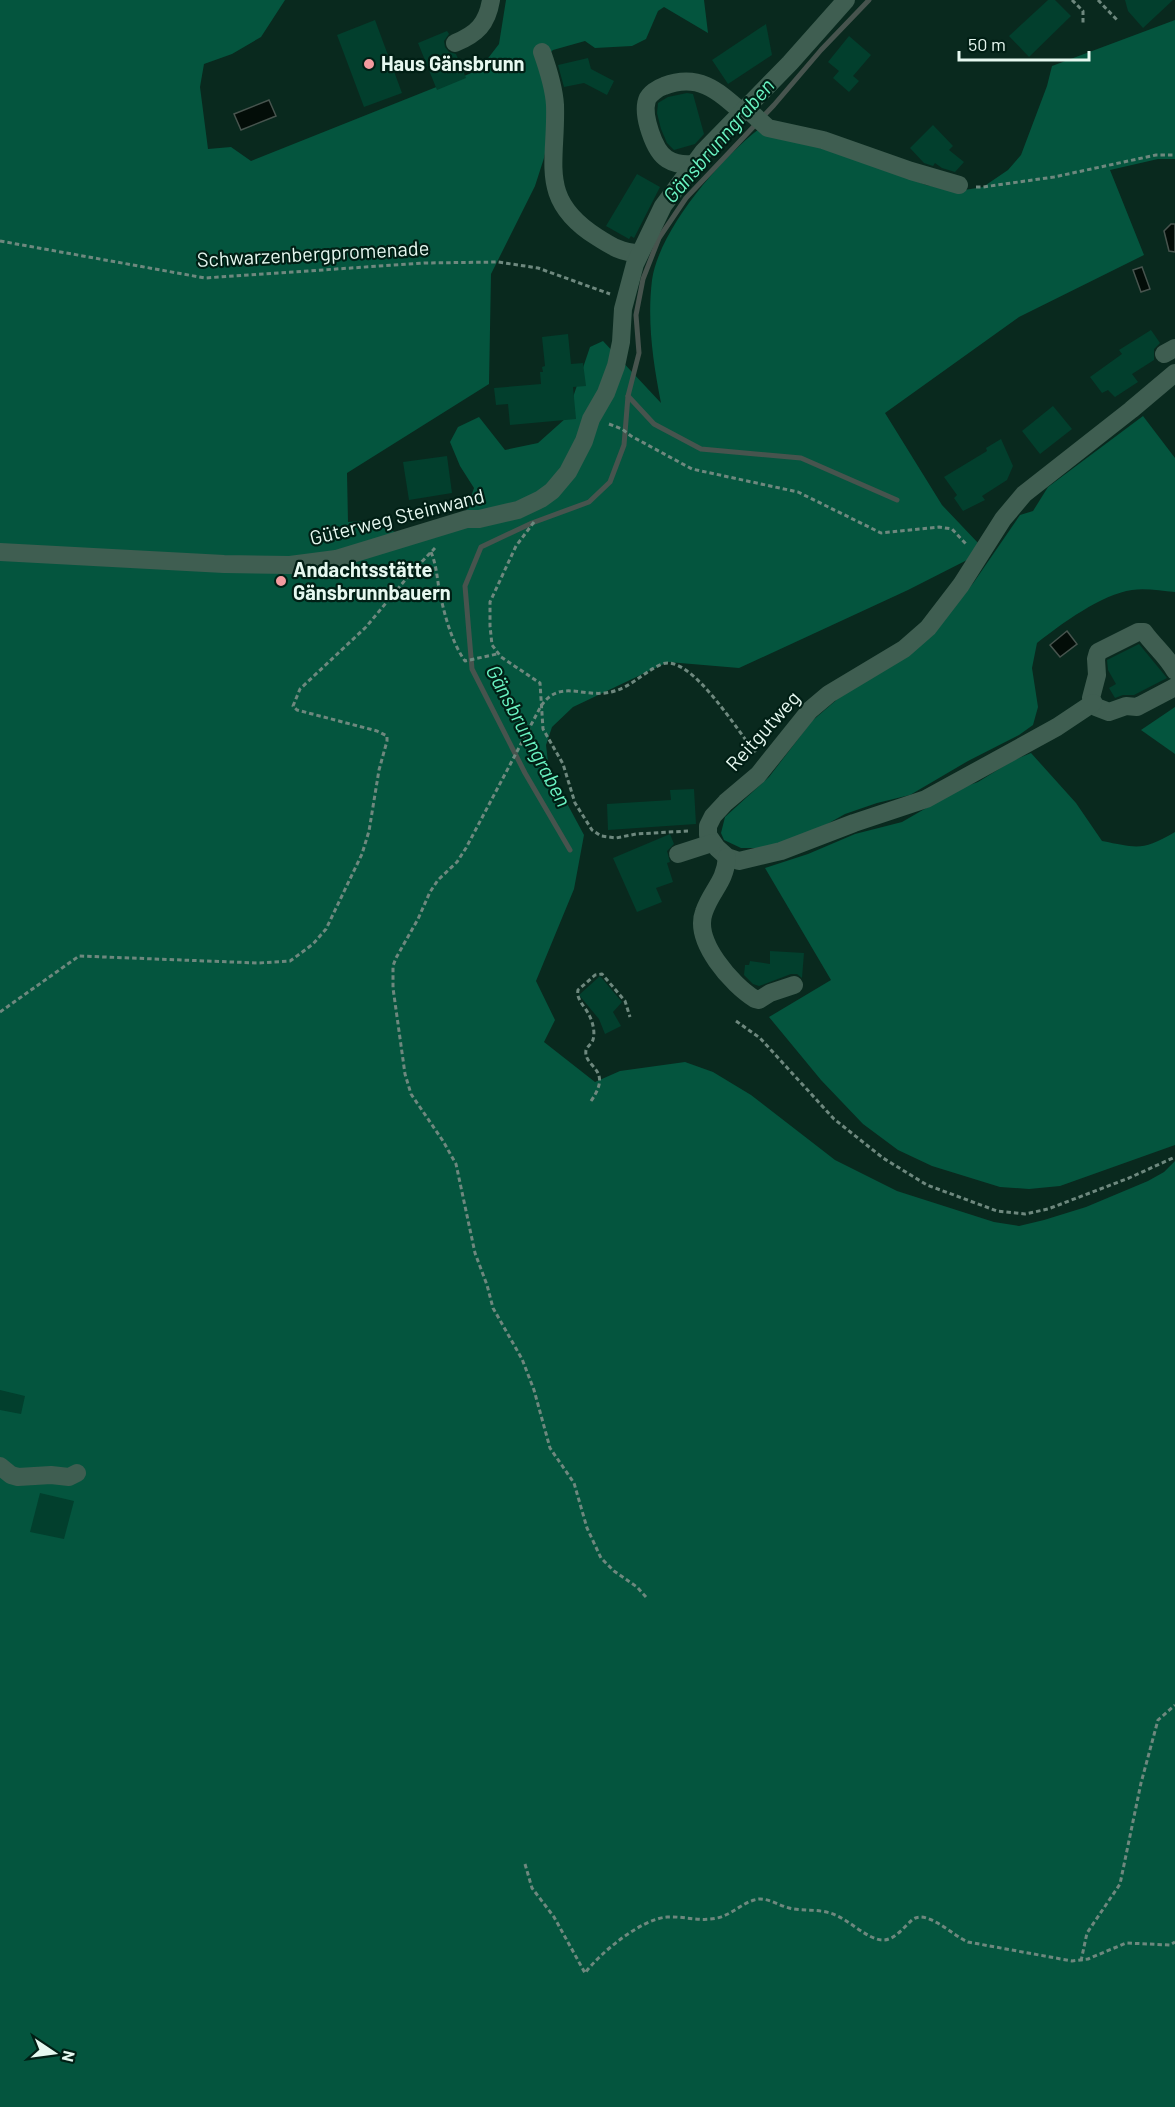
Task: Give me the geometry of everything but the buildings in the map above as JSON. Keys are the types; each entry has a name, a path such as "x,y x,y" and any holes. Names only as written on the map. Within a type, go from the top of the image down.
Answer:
{"street":[{"path":"455,43 481,28 490,10 491,0"},
{"path":"846,0 790,63 752,115 694,164 670,161 656,147 646,117 646,103 651,94 660,87 675,82 693,81 716,91 752,115 768,128 823,140 911,171 958,184"},
{"path":"542,52 554,91 552,166 554,182 559,195 576,220 595,236 626,253 639,253"},
{"name":"Güterweg Steinwand","path":"0,552 224,564 290,565 336,559 467,519 479,519 518,510 541,499 565,477 584,441 591,419 606,393 616,366 621,342 625,298 639,253 663,206 694,164"},
{"name":"Reitgutweg","path":"710,838 711,821 717,812 767,765 791,731 815,705 829,694 904,649 921,635 944,609 1009,511 1024,494 1123,417 1175,373"},
{"path":"1175,671 1165,655 1155,648 1144,632 1138,632 1098,652 1097,675 1092,692 1093,703 1101,710 1109,712 1126,706 1137,707 1175,687"},
{"path":"678,854 710,838 727,857 743,861 762,857 854,823 914,804 1058,727 1093,703"},
{"path":"727,857 724,875 702,917 708,945 727,975 755,999 759,1000 770,993 794,985"},
{"path":"0,1466 11,1475 22,1478 51,1474 69,1477 77,1473"}],"path":[{"path":"1072,0 1083,11 1083,23"},
{"path":"1098,0 1118,21"},
{"path":"958,184 983,187 1054,177 1156,154 1175,155"},
{"name":"Schwarzenbergpromenade","path":"0,241 205,278 436,262 498,262 538,268 599,291 625,298"},
{"path":"622,429 630,436 692,470 798,492 881,533 939,526 952,529 969,547 981,553"},
{"path":"531,526 516,546 490,602 492,645 498,654 520,672 540,683 543,729 562,764 575,803 592,830 601,836 616,838 673,831 710,838"},
{"path":"0,1012 79,956 258,963 290,961 313,944 326,929 362,854 369,831 387,736 377,731 297,710 293,706 300,689 366,627 411,573 438,545"},
{"path":"431,552 456,648 465,661 498,654"},
{"path":"646,1597 637,1587 606,1565 595,1548 574,1483 550,1448 541,1411 522,1359 493,1308 472,1242 456,1164 411,1094 402,1057 393,988 393,966 433,885 461,857 541,706 553,693 561,691 604,693 624,688 663,664 674,663 710,692 767,765"},
{"path":"591,1101 599,1088 600,1078 587,1054 587,1048 594,1039 594,1034 590,1016 578,999 578,990 595,975 602,974 625,1001 630,1017"},
{"path":"736,1022 760,1038 834,1119 869,1148 927,1185 997,1211 1025,1214 1059,1205 1129,1178 1175,1156"},
{"path":"1081,1961 1087,1933 1120,1884 1141,1783 1158,1720 1175,1705"},
{"path":"525,1864 532,1888 554,1917 585,1973 593,1962 616,1942 650,1922 665,1917 700,1920 718,1918 757,1899 792,1909 828,1912 843,1917 874,1938 884,1940 893,1937 915,1917 928,1917 957,1938 968,1942 1052,1959 1081,1961 1126,1943 1170,1944 1175,1942"}],"green space":[{"path":"0,0 285,0 261,37 232,54 204,64 200,87 208,149 231,147 251,161 479,70 499,44 506,0 704,0 708,33 664,7 658,11 646,39 632,46 595,48 585,41 553,50 541,61 550,126 544,158 535,186 491,274 489,384 347,473 348,522 363,521 413,538 462,523 474,488 460,466 450,442 458,427 479,417 505,450 538,443 566,418 590,347 603,341 661,403 653,357 651,327 652,280 657,260 666,240 694,197 727,158 759,129 869,163 926,185 958,191 983,187 1008,170 1021,155 1047,86 1052,66 1175,20 1175,159 1158,159 1110,170 1144,255 1019,317 885,413 942,505 979,544 971,558 908,590 739,668 668,662 573,707 552,727 546,745 549,770 584,835 574,889 536,981 555,1020 544,1042 595,1082 620,1071 685,1062 713,1072 751,1095 835,1160 897,1191 994,1222 1019,1226 1086,1207 1148,1181 1164,1172 1175,1161 1175,2107 0,2107"},
{"path":"1143,416 1175,458 1175,592 1143,589 1108,597 1082,611 1047,635 1037,643 1032,668 1038,707 1033,725 910,795 845,814 813,832 764,848 741,848 724,840 721,833 725,817 769,777 812,721 841,696 932,636 974,582 1020,515 1033,511 1048,487"},
{"path":"1175,707 1175,754 1141,730"},
{"path":"1031,753 1076,803 1102,841 1140,846 1155,842 1175,832 1175,1145 1060,1186 1029,1189 1000,1187 932,1166 898,1150 863,1124 821,1080 769,1017 831,980 765,868 808,854 855,834 902,822 961,788 978,782 1012,761"}],"shaded area":[{"path":"269,100 276,116 241,130 234,114"},
{"path":"1171,224 1175,224 1175,252 1169,251 1164,231"},
{"path":"1142,267 1150,289 1141,292 1133,270"},
{"path":"1067,631 1077,644 1060,657 1050,645"}],"waterway":[{"name":"Gänsbrunngraben","path":"570,850 525,773 472,669 465,586 481,547 532,523 589,502 610,482 624,445 628,396 639,353 636,315 643,279 659,238 686,198 869,0"},
{"name":"Gänsbrunngraben","path":"628,396 654,424 701,449 801,458 897,500"}],"place":[{"name":"Haus Gänsbrunn","path":"369,64"},
{"name":"Andachtsstätte Gänsbrunnbauern","path":"281,581"}]}
